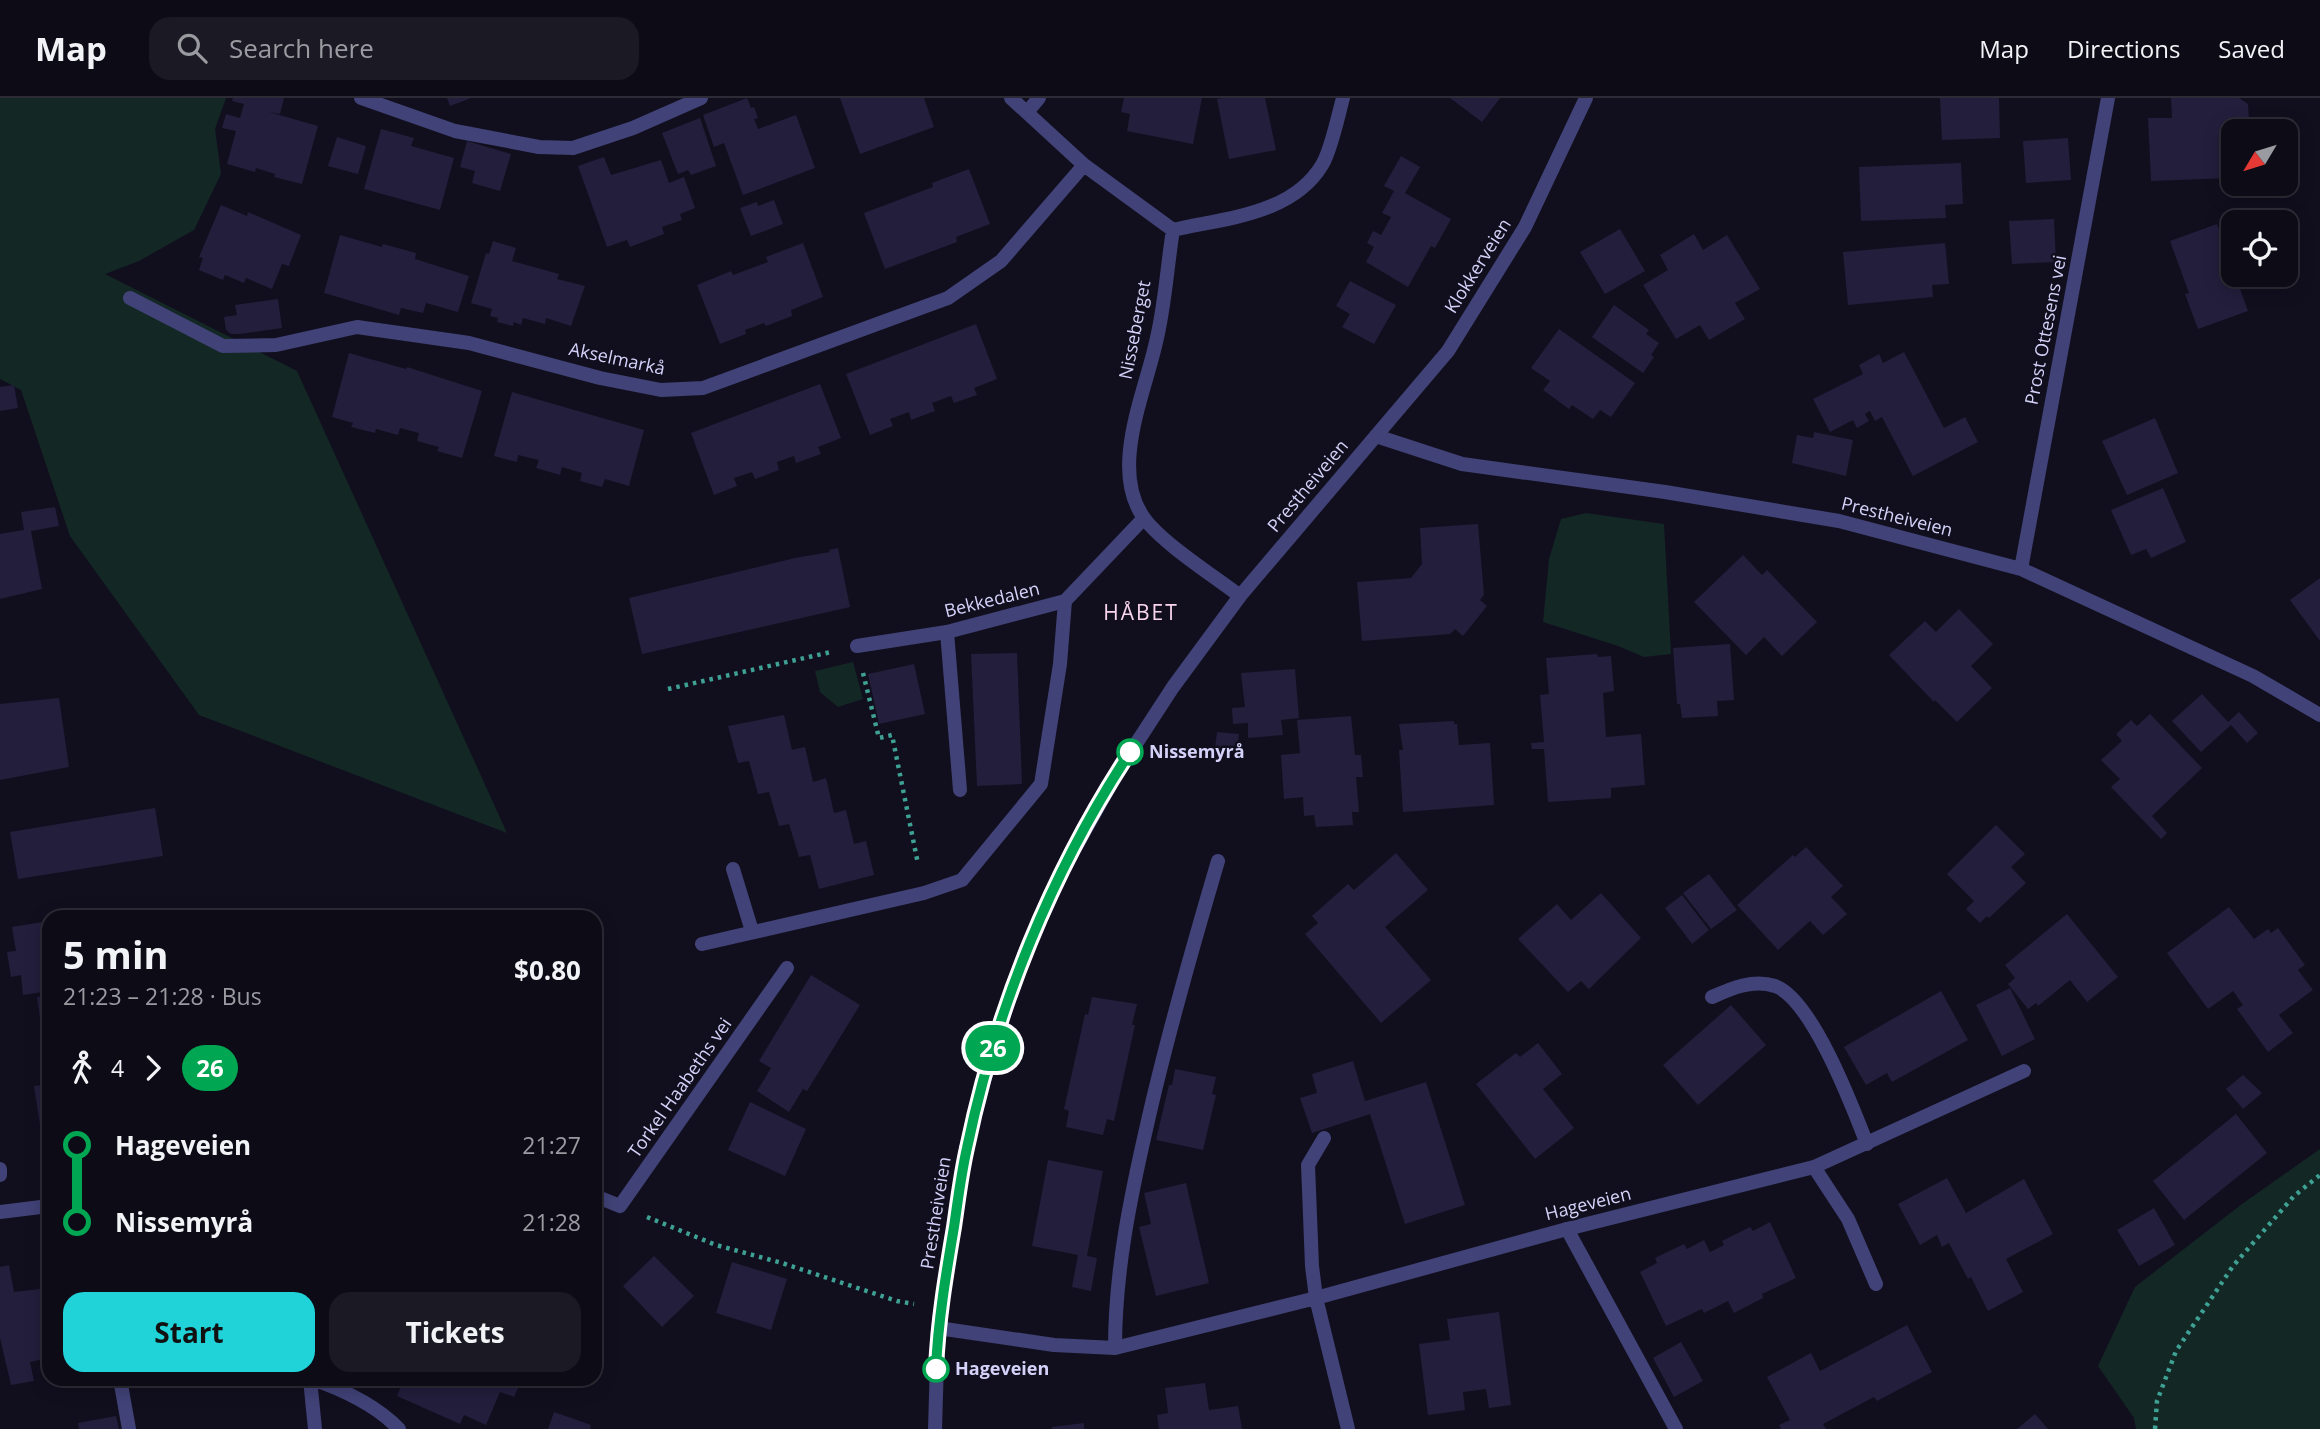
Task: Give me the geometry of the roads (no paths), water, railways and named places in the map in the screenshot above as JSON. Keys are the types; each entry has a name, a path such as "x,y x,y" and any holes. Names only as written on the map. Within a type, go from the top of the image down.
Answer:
{"street":[{"path":"361,98 455,131 539,148 573,148 633,128 701,98"},
{"path":"1011,98 1084,165 1172,230 1263,209 1286,200 1303,189 1323,164 1343,98"},
{"path":"1028,111 1039,98"},
{"name":"Klokkerveien","path":"1376,436 1455,340 1525,227 1586,98"},
{"name":"Prost Ottesens vei","path":"2021,569 2108,98"},
{"name":"Akselmarkå","path":"130,298 223,346 276,345 357,327 469,343 600,379 661,390 703,388 948,298 1001,261 1084,165"},
{"name":"Nisseberget","path":"1172,230 1157,340 1131,435 1130,485 1144,518 1168,541 1240,596"},
{"name":"Prestheiveien","path":"935,1429 938,1328 967,1148 992,1052 1022,960 1065,866 1117,773 1172,687 1240,596 1376,436 1462,464 1665,492 1839,521 2021,569 2253,676 2320,715"},
{"name":"Bekkedalen","path":"857,646 947,632 1065,601 1144,518"},
{"path":"702,944 924,892 962,880 1041,784 1060,664 1065,601"},
{"path":"947,632 960,790"},
{"path":"1115,1348 1119,1261 1136,1170 1166,1039 1218,861"},
{"path":"733,869 752,932"},
{"name":"Torkel Haabeths vei","path":"602,1199 620,1206 787,968"},
{"path":"1712,997 1753,983 1775,986 1784,991 1813,1026 1843,1081 1867,1144"},
{"name":"Hageveien","path":"938,1328 1054,1345 1115,1348 1814,1167 2024,1071"},
{"path":"1324,1138 1308,1165 1312,1266 1316,1298 1348,1429"},
{"path":"1814,1167 1848,1219 1876,1284"},
{"path":"0,1169 0,1175"},
{"path":"0,1212 42,1207"},
{"path":"1567,1229 1676,1429"},
{"path":"121,1386 129,1429"},
{"path":"312,1386 315,1429"},
{"path":"327,1386 387,1416 399,1429"}],"place":[{"name":"Nissemyrå","path":"1130,752"},
{"name":"Hageveien","path":"936,1369"}],"district":[{"name":"HÅBET","path":"1141,613"}]}
